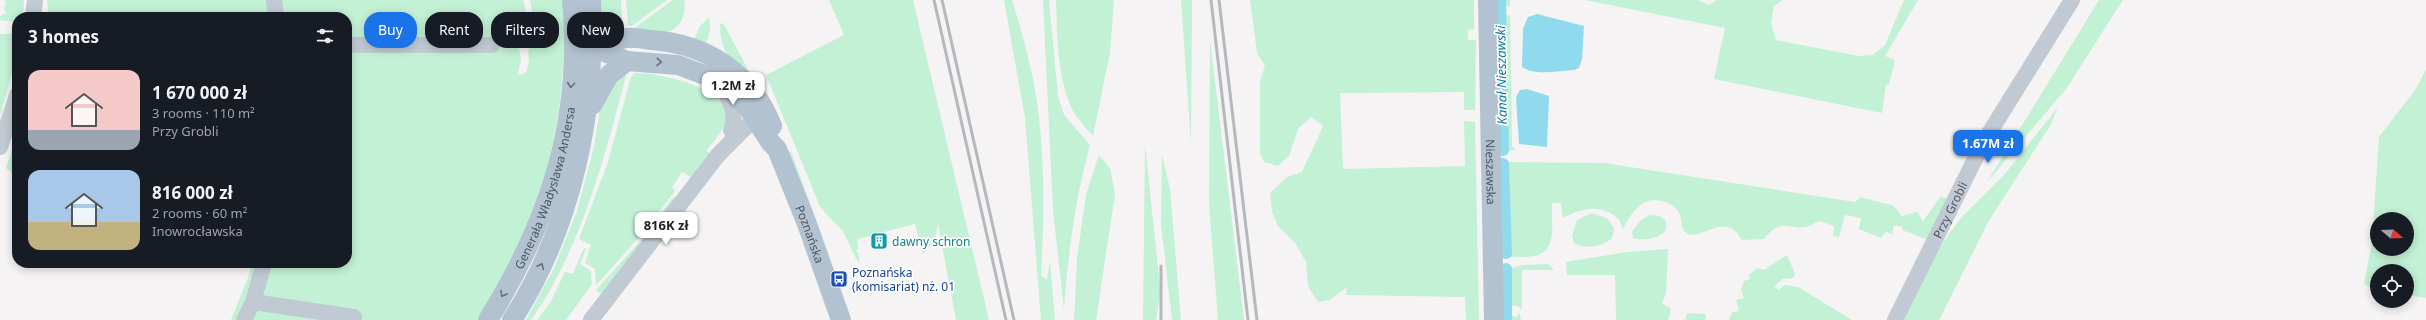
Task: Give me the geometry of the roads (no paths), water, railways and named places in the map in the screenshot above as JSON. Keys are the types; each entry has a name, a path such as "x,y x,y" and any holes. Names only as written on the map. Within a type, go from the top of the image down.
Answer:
{"main road":[{"path":"572,0 575,12"},
{"name":"Poznańska","path":"589,12 591,0"},
{"name":"Poznańska","path":"591,0 597,16 605,26 627,38"},
{"name":"Nieszawska","path":"1488,0 1494,320"},
{"name":"Poznańska","path":"624,39 674,42 708,53 725,63 741,76 754,91 759,111 777,139 774,146 807,224 841,320"},
{"name":"Generała Władysława Andersa","path":"583,48 585,127"},
{"name":"Generała Władysława Andersa","path":"488,320 536,232 552,186 583,48"},
{"name":"Poznańska","path":"589,48 627,61 678,65 696,70 718,82 759,111"},
{"name":"Generała Władysława Andersa","path":"512,320 524,301 544,261 559,224 571,188 585,127 600,87 608,75 627,61"}],"street":[{"path":"34,12 35,0"},
{"path":"274,0 275,12"},
{"name":"Przy Grobli","path":"1895,320 1983,143 2072,0"},
{"path":"352,45 491,45"},
{"path":"718,82 734,110 732,136"},
{"path":"0,147 12,110"},
{"path":"591,320 732,136 751,122 759,111"},
{"path":"732,136 750,135 760,137 774,146"},
{"path":"244,320 252,302 262,268"},
{"path":"252,302 354,317"}],"water":[{"path":"1537,14 1584,26 1582,59 1579,68 1574,70 1540,72 1528,70 1522,67 1523,29 1528,17"},
{"path":"1527,89 1549,96 1547,147 1519,144 1516,97 1520,90"}],"waterway":[{"name":"Kanał Nieszawski","path":"1500,0 1503,150"},
{"name":"Kanał Nieszawski","path":"1503,164 1506,253"},
{"name":"Kanał Nieszawski","path":"1506,269 1506,320"}],"railway":[{"path":"934,0 1006,320"},
{"path":"942,0 1014,320"},
{"path":"1211,0 1248,320"},
{"path":"1219,0 1257,320"},
{"path":"1161,266 1161,320"}],"place":[{"name":"dawny schron","path":"879,241"},
{"name":"Poznańska (komisariat) nż. 01","path":"839,279"}]}
